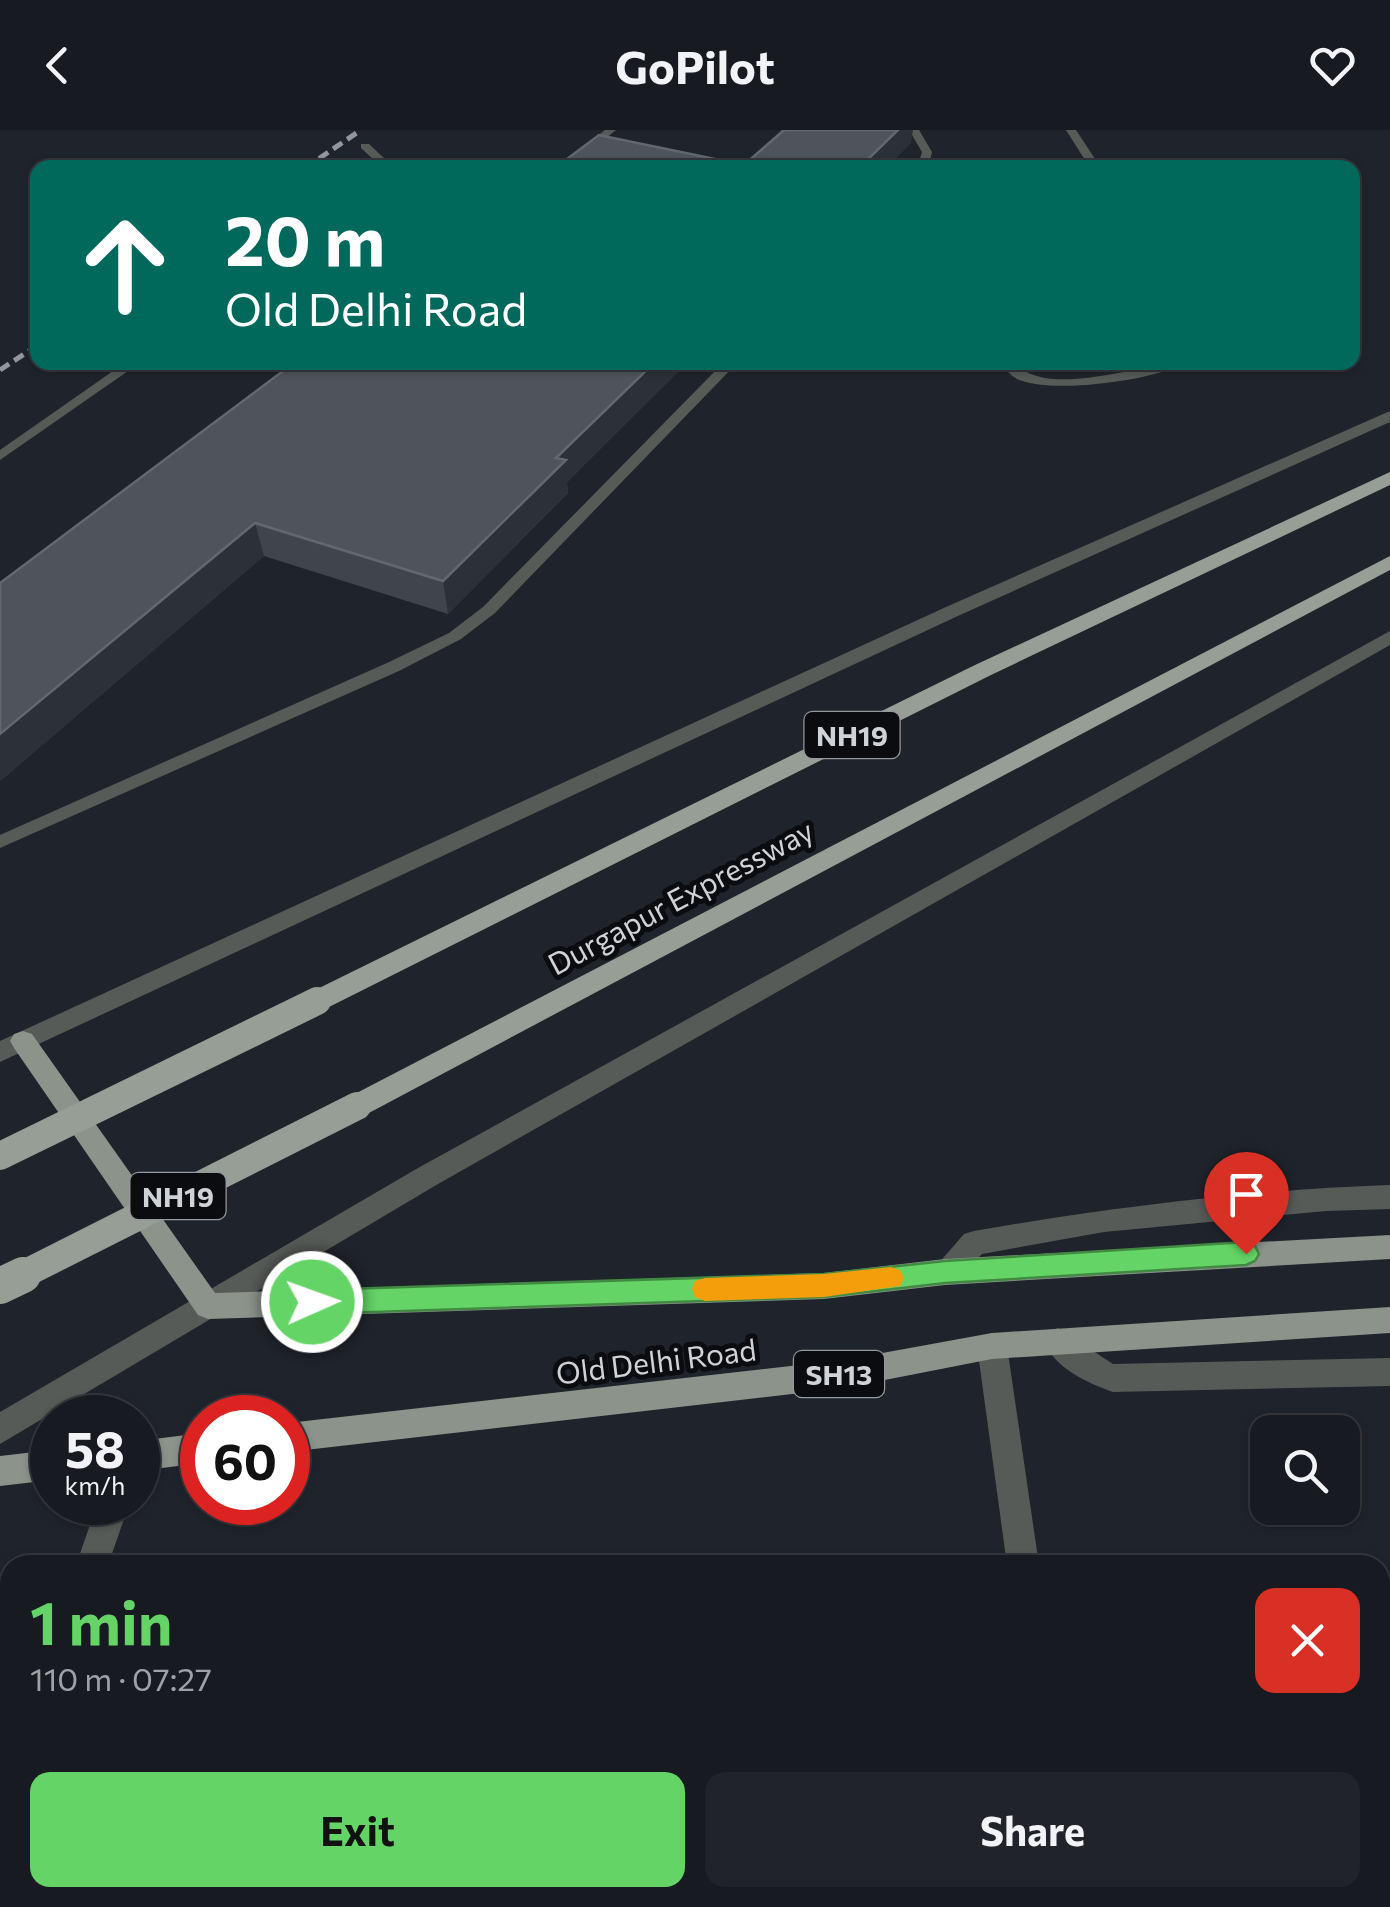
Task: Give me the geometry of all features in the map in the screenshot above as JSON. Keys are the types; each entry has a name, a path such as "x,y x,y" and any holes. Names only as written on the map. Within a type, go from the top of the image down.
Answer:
{"highway":[{"name":"NH19","path":"0,1156 983,670 1390,478"},
{"name":"Durgapur Expressway","path":"0,1286 357,1106 1390,562"}],"main road":[{"path":"11,1046 208,1306"},
{"name":"Old Delhi Road","path":"208,1306 824,1286 945,1272 1390,1247"},
{"name":"Old Delhi Road","path":"310,1435 844,1374 992,1346 1390,1320"},
{"path":"0,1470 30,1467"}],"street":[{"path":"11,1046 953,611 1390,416"},
{"path":"0,1429 428,1176 1390,637"},
{"path":"945,1272 974,1243 1104,1220 1326,1199 1390,1198"},
{"path":"1058,1341 1094,1372 1113,1378 1390,1372"},
{"path":"992,1346 1022,1555"},
{"path":"95,1555 106,1525"}],"lane":[{"path":"573,160 611,130"},
{"path":"914,130 927,152 924,160"},
{"path":"1072,130 1091,160"},
{"path":"365,146 380,160"},
{"path":"0,456 124,370"},
{"path":"0,842 393,668 456,636 489,610 724,370"},
{"path":"1009,370 1029,382 1080,382 1142,370"}],"building":[{"path":"784,130 898,130 867,160 750,160"},
{"path":"599,135 720,160 566,160"},
{"path":"284,370 647,370 556,458 566,460 443,581 255,523 0,734 0,583"}],"railway":[{"path":"317,160 361,130"},
{"path":"0,370 30,350"}],"slow traffic":[{"path":"705,1289 824,1286 891,1278"}],"route":[{"path":"312,1302 824,1286 945,1272 1246,1254"}]}
